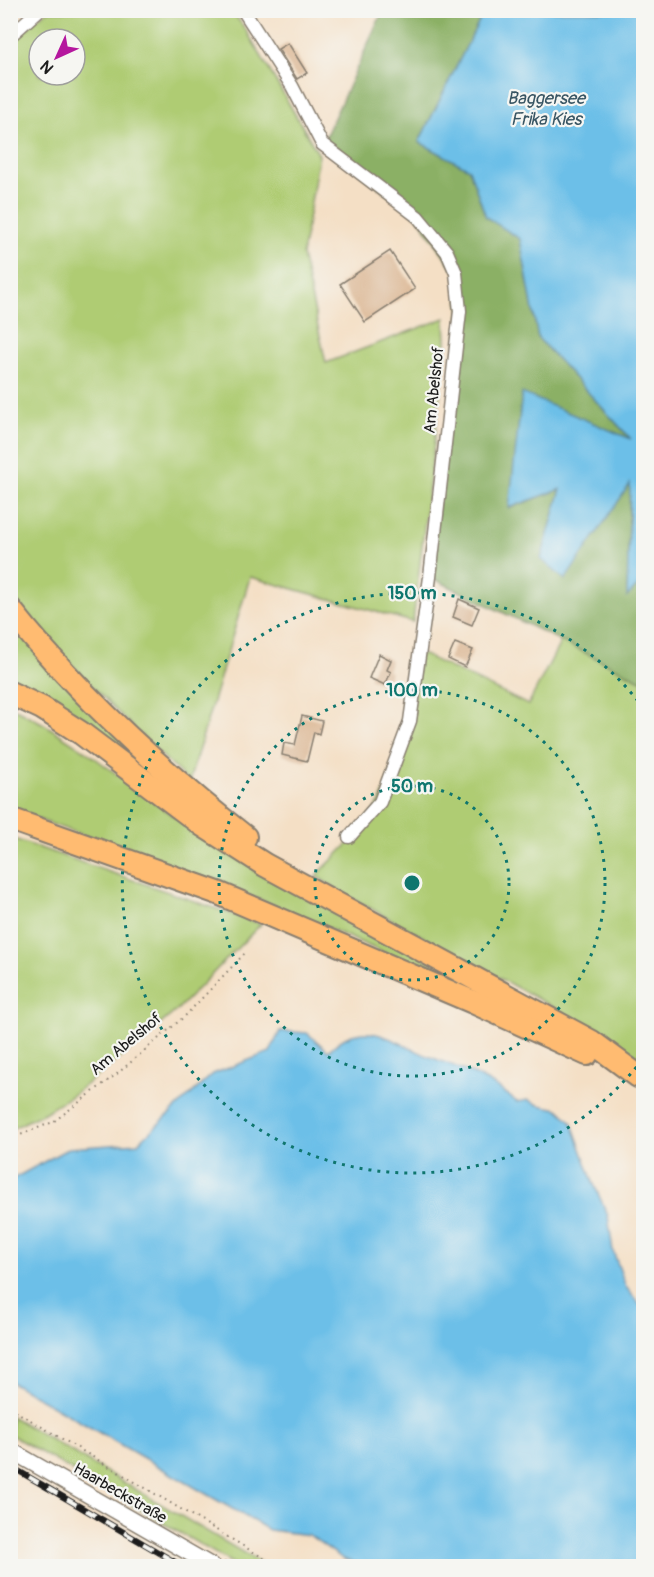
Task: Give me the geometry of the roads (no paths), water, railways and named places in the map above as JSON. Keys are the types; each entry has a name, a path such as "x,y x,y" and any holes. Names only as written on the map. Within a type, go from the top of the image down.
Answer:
{"highway":[{"path":"10,609 42,649 104,715 149,757 250,841 352,911"},
{"path":"10,693 42,708 81,733 201,824 265,865 592,1042 638,1076 218,893 10,819"}],"street":[{"path":"10,36 39,10"},
{"name":"Am Abelshof","path":"243,10 292,86 322,144 418,217 447,252 456,273 460,311 430,576 410,721 380,802 349,837"},
{"name":"Haarbeckstraße","path":"10,1450 212,1566"}],"water":[{"name":"Baggersee Frika Kies","path":"484,11 643,11 644,579 627,597 630,484 565,580 541,559 561,489 509,508 522,393 631,439 538,338 520,239 486,217 469,169 419,142"},
{"path":"280,1031 307,1033 328,1051 351,1035 368,1033 383,1036 475,1075 496,1086 517,1102 528,1100 558,1109 571,1121 608,1216 613,1251 626,1287 643,1309 643,1566 365,1566 343,1559 309,1535 269,1530 11,1382 11,1180 69,1148 138,1143 213,1074 270,1052"}],"railway":[{"path":"10,1466 182,1566"}]}
